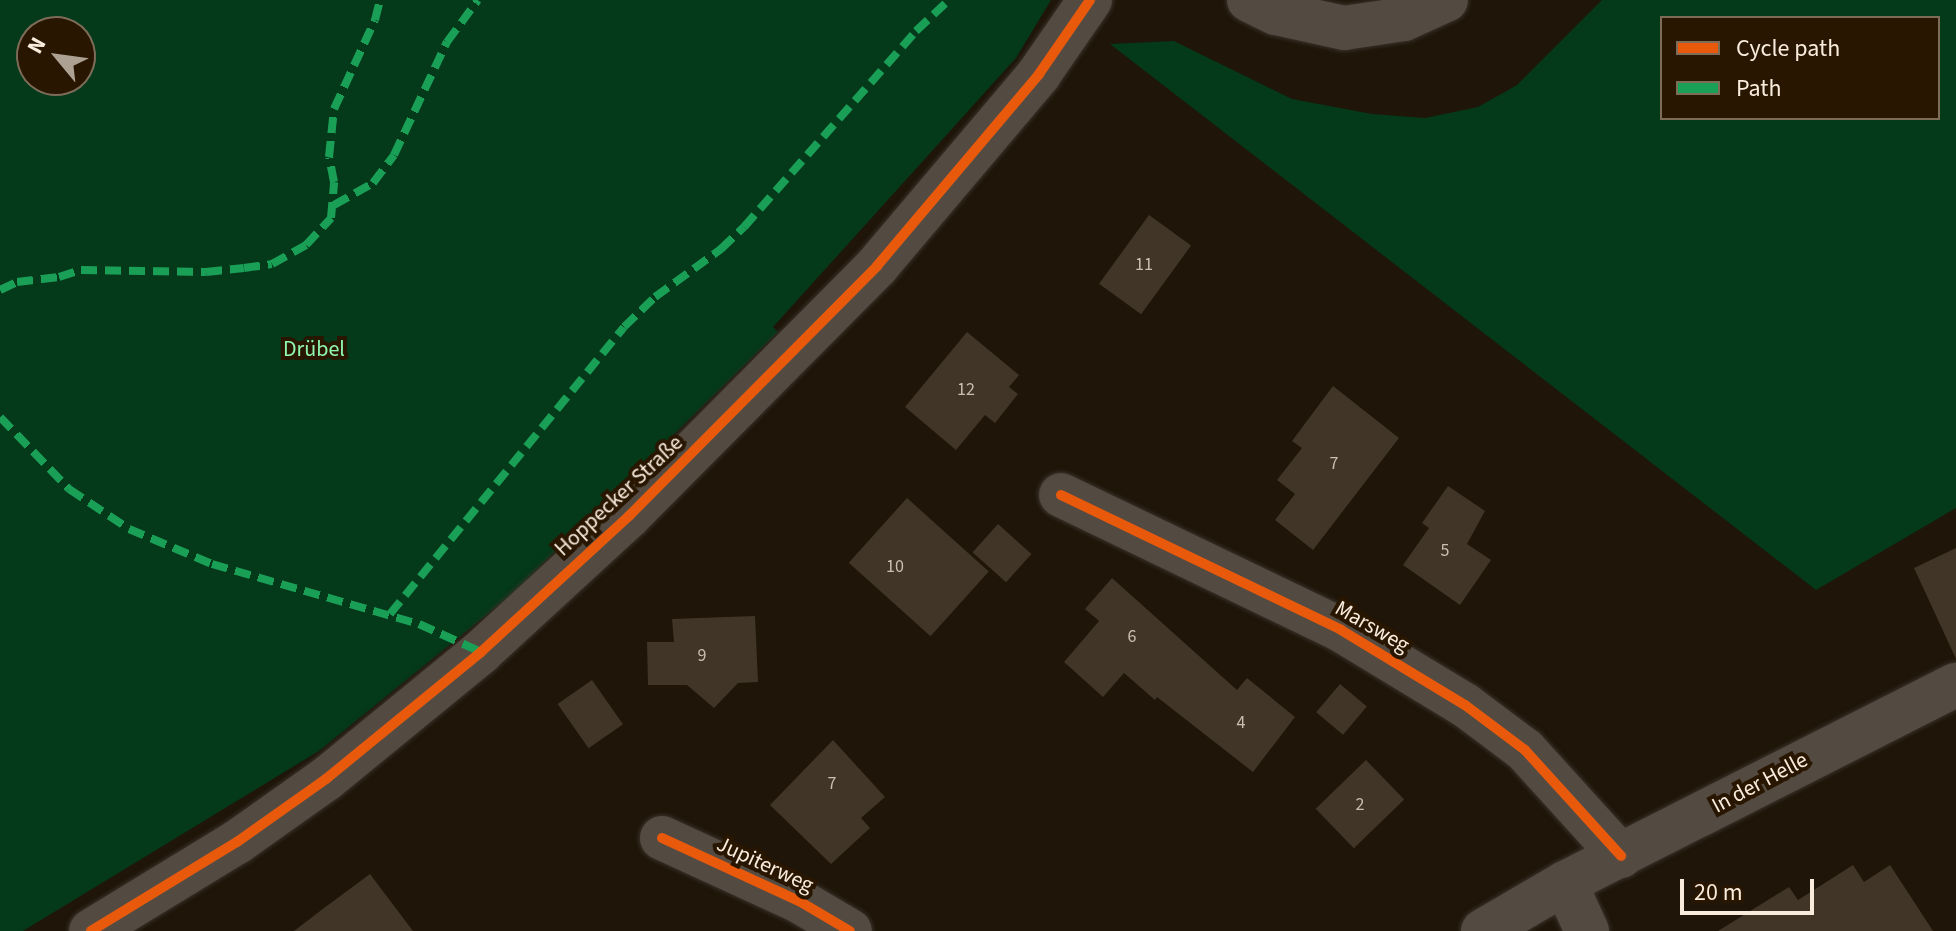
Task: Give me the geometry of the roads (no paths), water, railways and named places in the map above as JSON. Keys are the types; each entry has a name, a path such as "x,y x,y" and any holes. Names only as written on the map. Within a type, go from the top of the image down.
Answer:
{"street":[{"name":"Hoppecker Straße","path":"91,931 237,842 326,779 481,652 629,516 877,266 962,169 1039,74 1090,0"},
{"path":"1249,0 1276,13 1344,28 1404,19 1446,0"},
{"name":"Marsweg","path":"1061,495 1341,630 1465,705 1525,750 1621,856"},
{"name":"In der Helle","path":"1483,931 1565,883 1956,685"},
{"name":"Jupiterweg","path":"662,838 799,901 850,931"},
{"path":"1565,883 1587,931"}],"park label":[{"name":"Drübel","path":"314,350"}]}
